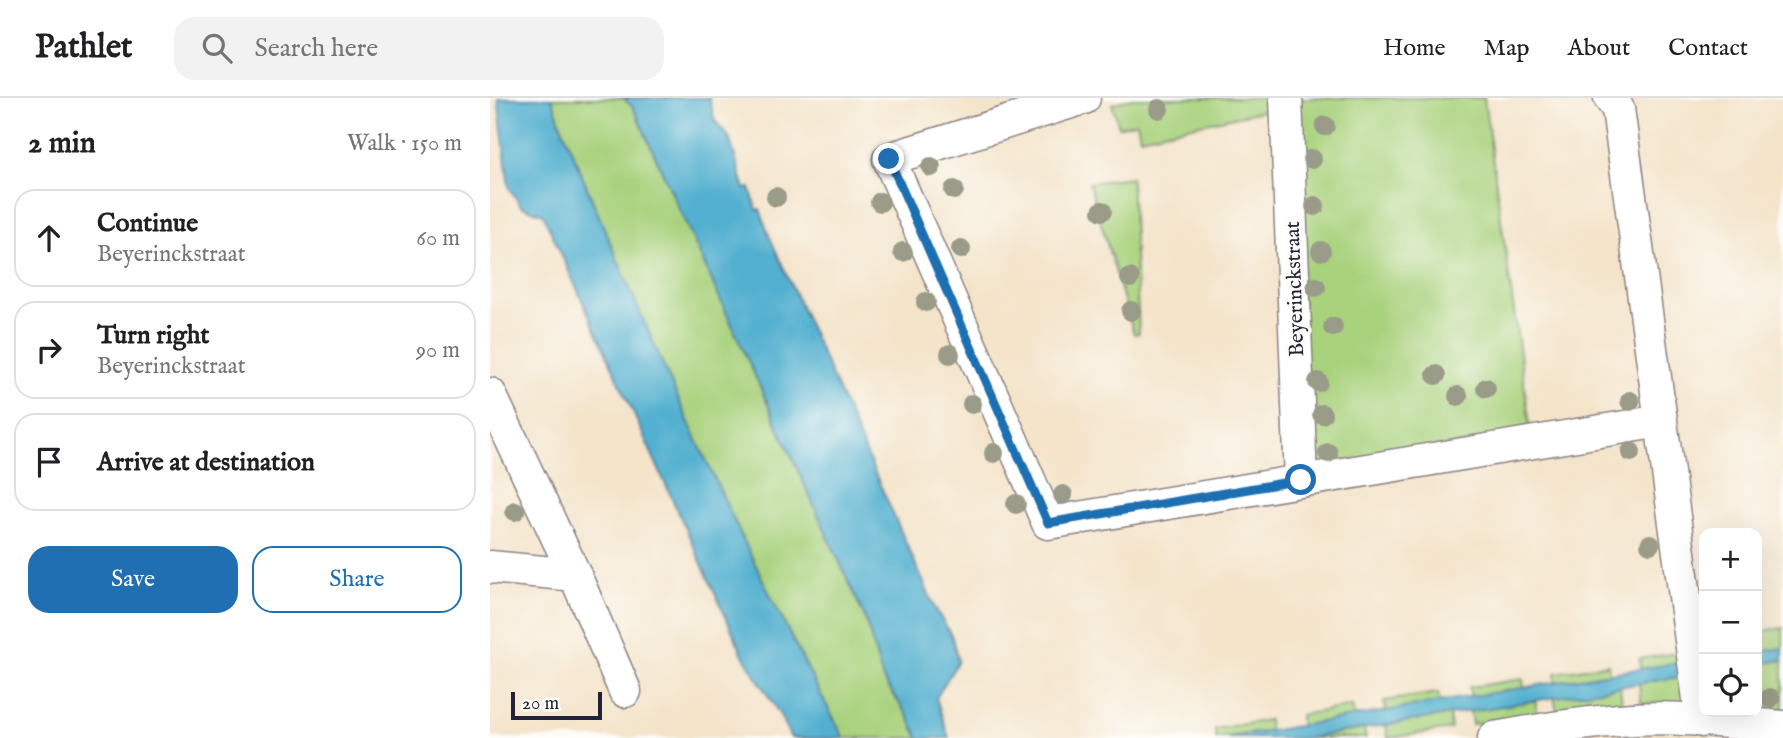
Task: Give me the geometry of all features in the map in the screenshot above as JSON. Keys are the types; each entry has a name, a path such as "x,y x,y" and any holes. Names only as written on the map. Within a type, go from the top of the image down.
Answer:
{"street":[{"path":"1084,98 889,159 1048,523 1661,421"},
{"name":"Beyerinckstraat","path":"1286,98 1301,480"},
{"path":"1610,98 1618,109 1702,721"},
{"path":"490,394 575,575 625,691"},
{"path":"490,567 575,575"},
{"path":"1494,738 1596,722 1634,719 1783,727"}],"green space":[{"path":"552,98 623,98 633,107 865,618 883,679 919,738 844,738 767,588 694,435 593,203"},
{"path":"1132,98 1280,98 1281,107 1140,137 1137,122 1119,127 1112,104"},
{"path":"1295,98 1484,98 1531,433 1308,468"},
{"path":"1131,177 1139,333 1134,334 1089,183"},
{"path":"1783,628 1783,648 1762,651 1762,631"},
{"path":"1682,654 1683,663 1641,669 1639,659"},
{"path":"1783,660 1783,710 1762,708 1762,663"},
{"path":"1608,664 1609,674 1556,682 1555,673"},
{"path":"1686,676 1690,703 1641,703 1639,683"},
{"path":"1523,679 1524,688 1471,697 1469,687"},
{"path":"1620,686 1622,703 1557,711 1554,697"},
{"path":"1438,693 1440,703 1386,712 1384,701"},
{"path":"1535,700 1538,714 1472,724 1470,711"},
{"path":"1352,706 1354,717 1301,726 1300,715"},
{"path":"1449,714 1451,729 1388,738 1386,725"},
{"path":"1268,720 1269,731 1216,738 1215,729"},
{"path":"1364,729 1366,738 1307,738"}],"water":[{"path":"498,98 552,98 593,203 730,512 844,738 791,738 744,657 543,214 521,206 509,188"},
{"path":"623,98 709,98 715,121 729,137 745,189 750,188 757,210 760,209 768,233 935,608 952,637 958,661 936,698 949,738 919,738 883,679 865,618 633,107"},
{"path":"1783,648 1783,660 1762,663 1762,651"},
{"path":"1699,660 1699,674 1307,738 1228,738"}],"route":[{"path":"889,159 1048,523 1301,480"}]}
